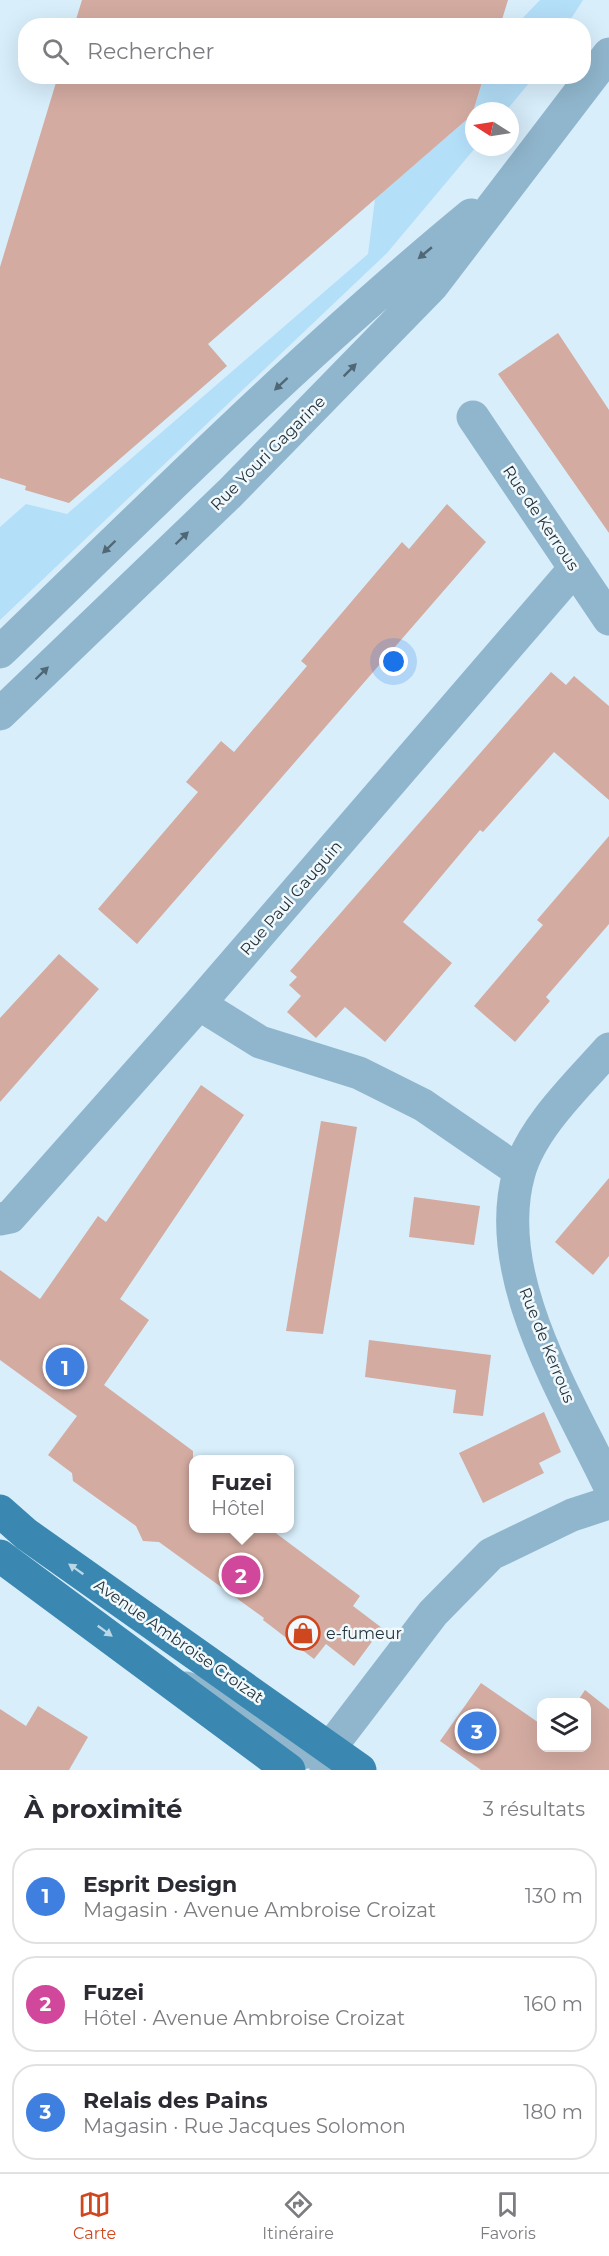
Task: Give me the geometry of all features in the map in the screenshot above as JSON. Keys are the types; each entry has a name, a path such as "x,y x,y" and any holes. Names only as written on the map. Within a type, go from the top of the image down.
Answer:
{"main road":[{"name":"Avenue Ambroise Croizat","path":"0,1511 13,1529 328,1759 360,1770"},
{"name":"Avenue Ambroise Croizat","path":"2,1558 289,1770"}],"street":[{"name":"Rue Youri Gagarine","path":"591,78 609,54"},
{"name":"Rue Youri Gagarine","path":"0,714 230,493 432,286 586,84"},
{"name":"Rue Youri Gagarine","path":"0,652 198,461 404,270 518,175"},
{"name":"Rue de Kerrous","path":"473,417 609,619"},
{"name":"Rue Paul Gauguin","path":"0,1219 10,1216 200,1004 575,568"},
{"path":"200,1004 260,1042 359,1073 423,1105 519,1172"},
{"name":"Rue de Kerrous","path":"609,1049 535,1139 519,1172 513,1204 513,1239 524,1296 554,1372 609,1485"},
{"path":"174,1684 242,1709 301,1753 328,1759 433,1613 491,1554 572,1515 609,1503"}],"shaded area":[{"path":"540,0 583,0 571,18 523,18"},
{"path":"482,84 528,84 513,102 476,102"},
{"path":"465,121 465,156 468,156 387,253 0,620 0,527 26,504 67,514 368,254 375,199"}],"building":[{"path":"82,0 508,0 502,18 76,18"},
{"path":"56,84 482,84 476,102 465,102 465,121 208,344 227,366 69,503 25,490 26,486 0,478 0,267"},
{"path":"558,333 609,410 609,533 498,374"},
{"path":"447,504 486,542 137,944 98,909 198,792 186,782 221,741 234,752 307,666 301,661 402,542 409,549"},
{"path":"551,672 566,685 574,676 609,706 609,800 554,752 483,832 480,830 403,922 452,963 385,1042 345,1007 316,1038 287,1012 301,996 289,985 297,977 290,971"},
{"path":"609,836 609,924 546,997 550,1001 515,1042 474,1006 543,925 537,920"},
{"path":"59,954 99,989 0,1102 0,1018"},
{"path":"201,1085 244,1115 120,1299 149,1320 104,1385 193,1451 193,1455 189,1455 189,1533 276,1533 360,1596 353,1606 382,1628 354,1666 326,1644 314,1659 263,1620 264,1618 159,1542 143,1541 136,1526 73,1481 72,1473 48,1455 77,1416 0,1360 0,1270 40,1299 98,1216 106,1222"},
{"path":"321,1121 357,1127 323,1334 286,1331"},
{"path":"609,1178 609,1256 593,1275 555,1242"},
{"path":"414,1197 480,1206 474,1245 409,1237"},
{"path":"369,1340 491,1355 483,1416 453,1413 456,1390 365,1377"},
{"path":"544,1412 561,1452 539,1463 544,1473 483,1503 459,1453"},
{"path":"481,1683 537,1722 537,1752 591,1752 591,1698 580,1698 585,1690 609,1709 609,1770 481,1770 440,1741"},
{"path":"38,1706 88,1737 69,1770 0,1770 0,1709 26,1726"}],"place":[{"name":"Esprit Design","path":"65,1367"},
{"name":"Fuzei","path":"241,1575"},
{"name":"e-fumeur","path":"303,1633"},
{"name":"Relais des Pains","path":"477,1731"}]}
